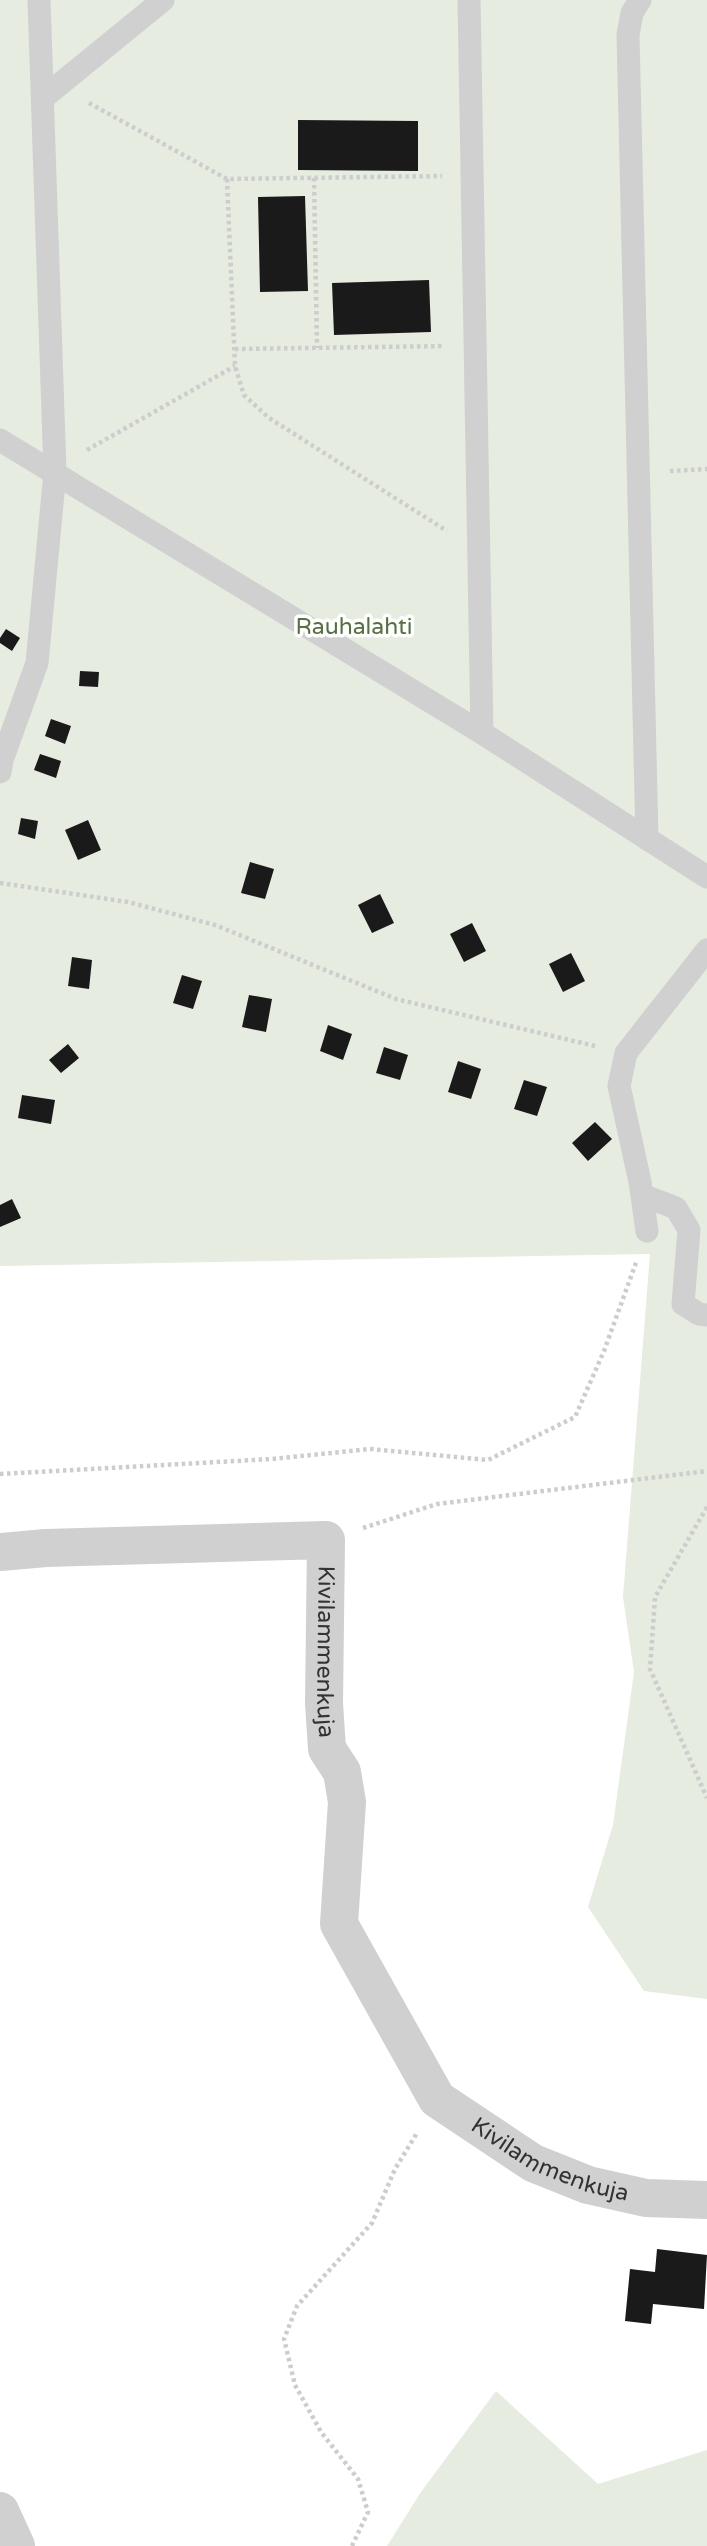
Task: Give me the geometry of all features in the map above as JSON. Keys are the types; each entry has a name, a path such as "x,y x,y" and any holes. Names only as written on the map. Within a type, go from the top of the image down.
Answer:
{"street":[{"name":"Kivilammenkuja","path":"0,1552 46,1548 326,1540 324,1703 327,1749 342,1772 347,1802 339,1924 437,2099 533,2163 588,2185 646,2197 707,2200"},
{"path":"0,2511 16,2546"}],"lane":[{"path":"0,772 37,663 55,472 38,0"},
{"path":"43,98 163,0"},
{"path":"469,0 482,733"},
{"path":"640,0 632,13 628,35 647,839"},
{"path":"0,440 482,733 707,877"},
{"path":"647,1231 620,1086 626,1053 707,950"},
{"path":"642,1195 676,1208 689,1230 683,1304 699,1314 707,1315"}],"path":[{"path":"66,80 89,103 227,178 472,176"},
{"path":"314,177 317,348"},
{"path":"227,178 234,349 244,396 269,418 480,552"},
{"path":"234,349 476,346"},
{"path":"55,472 91,446 236,366"},
{"path":"0,883 128,902 215,925 396,999 626,1053"},
{"path":"0,1475 272,1459 370,1449 488,1460 575,1417 604,1351 647,1231"},
{"path":"326,1540 437,1504 707,1471"},
{"path":"707,1507 655,1597 650,1669 707,1798"},
{"path":"352,2546 368,2512 358,2479 321,2432 295,2385 284,2339 297,2306 372,2222 395,2169 437,2099"}],"green space":[{"name":"Rauhalahti","path":"0,0 707,0 707,1999 644,1991 588,1907 613,1825 634,1672 623,1597 650,1254 0,1266"},
{"path":"496,2391 598,2484 707,2450 707,2546 387,2546 421,2492"}],"building":[{"path":"298,120 418,121 418,171 298,170"},
{"path":"305,196 308,291 260,292 258,197"},
{"path":"429,280 431,332 334,335 332,283"},
{"path":"6,629 20,638 12,651 0,643"},
{"path":"80,671 99,672 98,687 79,686"},
{"path":"51,719 71,726 65,744 45,736"},
{"path":"40,754 61,761 56,778 34,770"},
{"path":"21,818 38,821 35,839 18,834"},
{"path":"88,820 101,850 78,860 65,830"},
{"path":"250,862 274,869 265,899 241,893"},
{"path":"380,894 394,923 372,933 358,905"},
{"path":"472,923 486,951 464,962 450,934"},
{"path":"571,953 585,981 563,992 549,964"},
{"path":"72,957 92,960 89,989 68,986"},
{"path":"182,975 202,981 193,1009 173,1003"},
{"path":"249,995 272,999 266,1032 242,1027"},
{"path":"328,1025 352,1034 343,1060 320,1051"},
{"path":"68,1044 79,1058 61,1073 49,1060"},
{"path":"384,1047 408,1055 400,1080 376,1073"},
{"path":"458,1061 481,1069 471,1099 448,1092"},
{"path":"524,1080 547,1087 537,1116 514,1109"},
{"path":"22,1095 55,1100 51,1124 18,1118"},
{"path":"595,1122 612,1139 588,1161 572,1143"},
{"path":"12,1199 21,1218 0,1227 0,1205"},
{"path":"657,2249 707,2255 704,2309 653,2304 651,2324 625,2321 630,2269 655,2272"}]}
